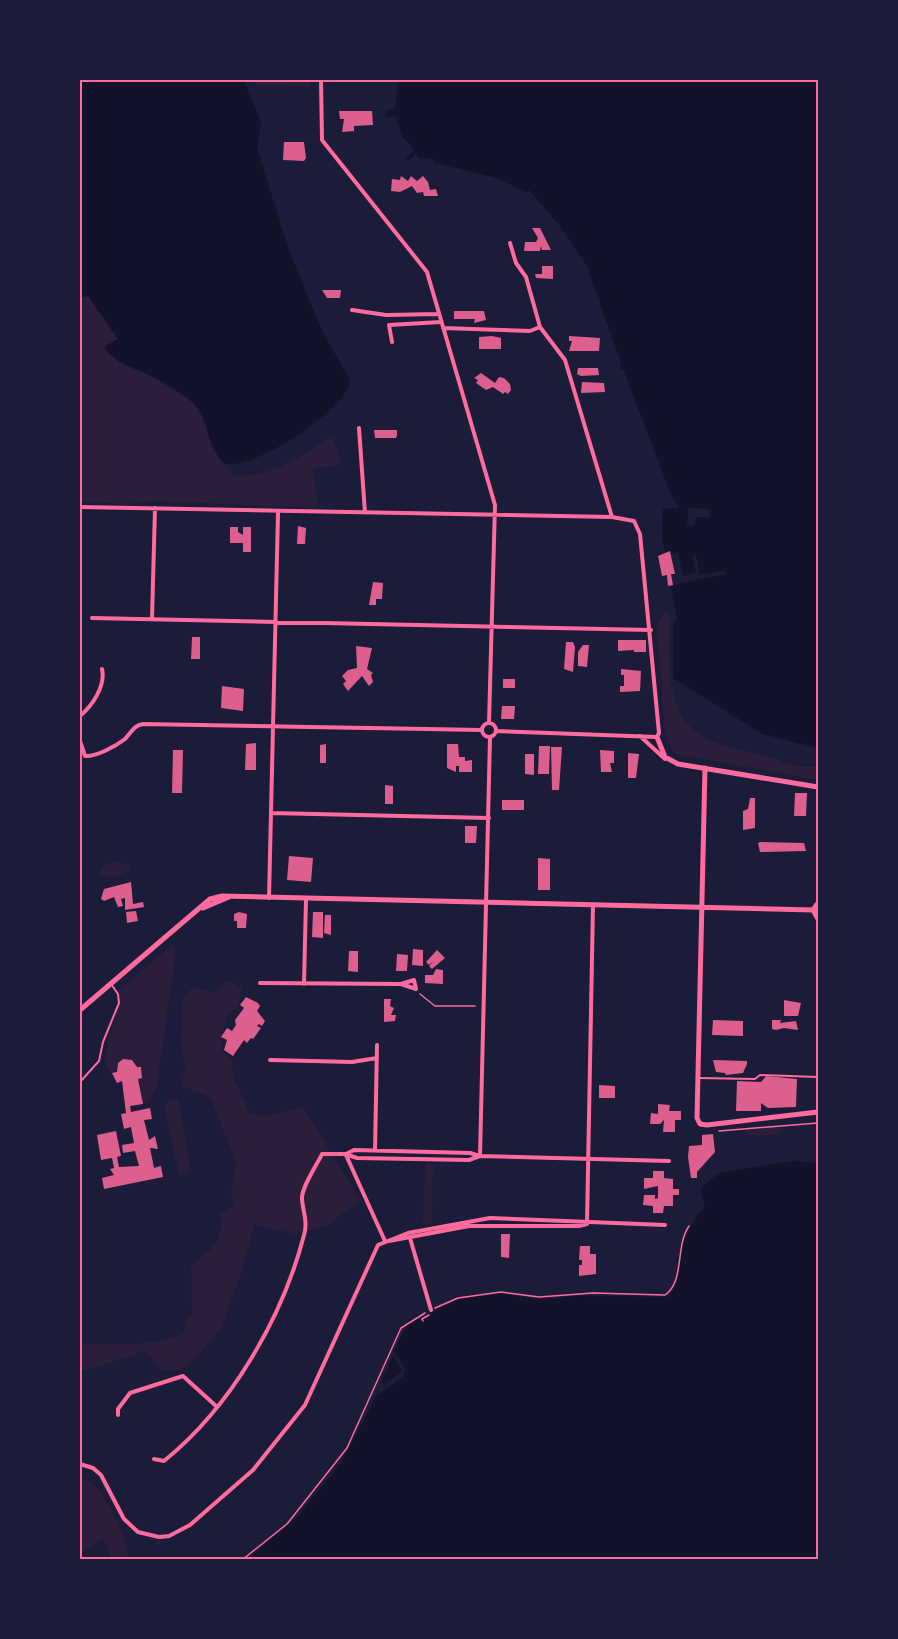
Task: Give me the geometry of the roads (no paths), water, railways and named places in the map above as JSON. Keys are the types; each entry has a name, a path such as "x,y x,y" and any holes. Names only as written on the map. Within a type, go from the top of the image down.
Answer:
{"street":[{"path":"80,741 85,756 92,757 123,740 138,725 482,730 489,723 495,505 424,265 322,140 321,80"},
{"path":"510,243 516,263 526,277 540,327 565,360 612,518"},
{"path":"352,310 386,315 439,314"},
{"path":"392,342 389,324 441,322"},
{"path":"442,328 530,331 540,327"},
{"path":"359,428 365,513"},
{"path":"80,507 278,513 495,514 612,518 634,521 640,534 651,630 660,733 657,737 662,753 670,761"},
{"path":"152,619 155,508"},
{"path":"269,898 278,513"},
{"path":"92,618 651,630"},
{"path":"80,716 93,703 104,675 102,669"},
{"path":"489,723 496,731"},
{"path":"482,730 490,737"},
{"path":"480,1156 490,737 496,731 657,737"},
{"path":"639,736 658,755 670,761 819,787"},
{"path":"705,768 697,1118 700,1124 818,1112 819,1032"},
{"path":"271,813 489,818"},
{"path":"80,1010 203,908 229,897 813,910"},
{"path":"304,984 306,899"},
{"path":"813,910 819,903"},
{"path":"587,1224 593,905"},
{"path":"813,910 819,919"},
{"path":"260,983 401,984 416,980 415,990 401,984"},
{"path":"375,1151 377,1045"},
{"path":"270,1060 352,1062 377,1058"},
{"path":"345,1154 354,1150 669,1161"},
{"path":"154,1459 164,1461 216,1406 260,1347 293,1274 307,1223 302,1200 303,1190 322,1154 345,1154 357,1158 469,1160 480,1156"},
{"path":"345,1154 385,1241"},
{"path":"80,1464 93,1468 101,1476 124,1519 138,1532 159,1537 169,1536 190,1526 253,1470 304,1405 374,1251 385,1241 468,1226 665,1225"},
{"path":"409,1235 431,1310"},
{"path":"118,1414 118,1408 130,1393 183,1376 216,1406"}],"lane":[{"path":"80,1082 99,1061 103,1042 119,1003 118,994 111,984"},
{"path":"698,1078 755,1079 760,1075 818,1077"}]}
